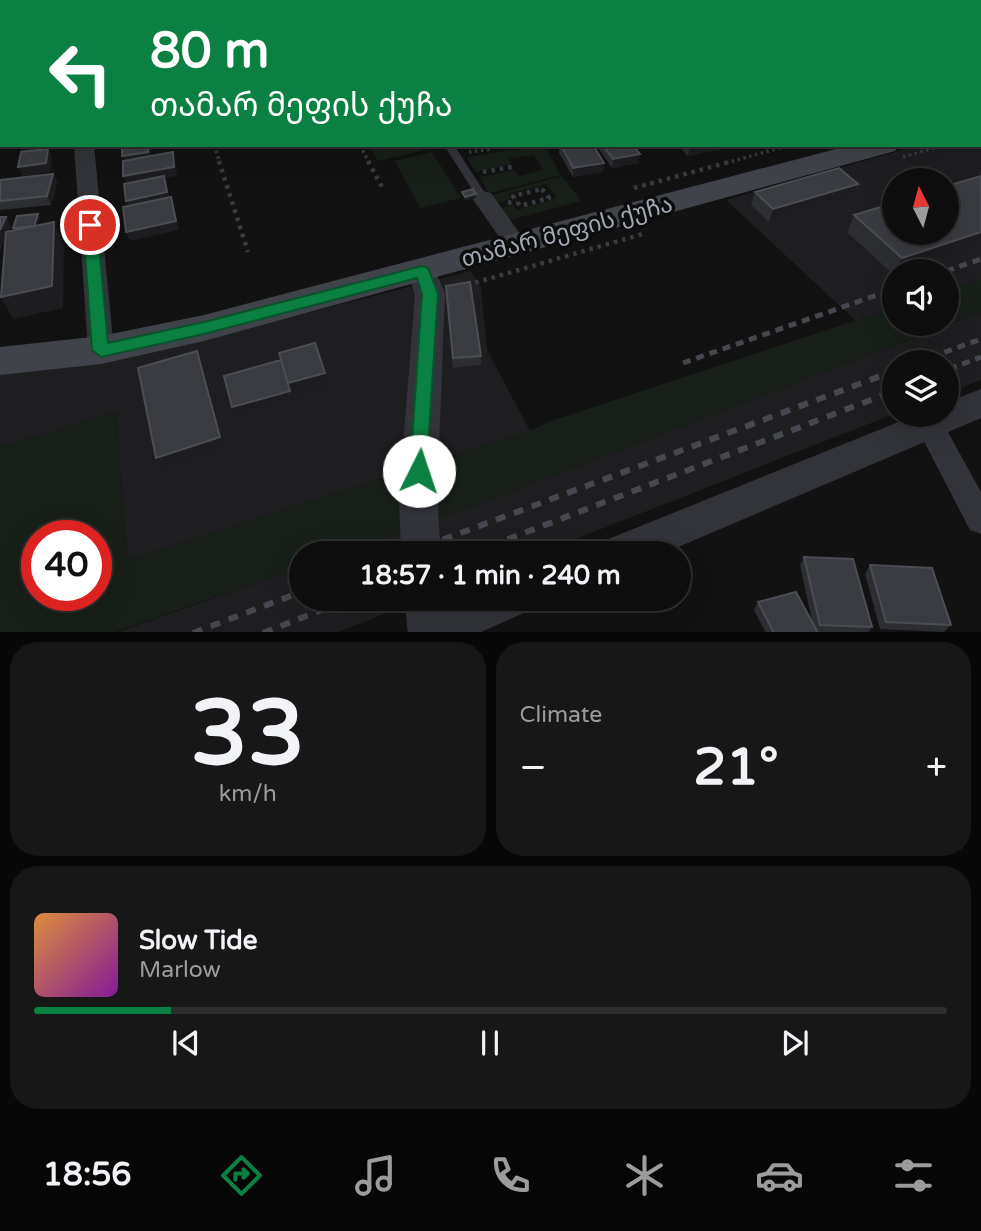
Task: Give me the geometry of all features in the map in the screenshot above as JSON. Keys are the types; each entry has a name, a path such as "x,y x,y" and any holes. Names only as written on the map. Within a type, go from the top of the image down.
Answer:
{"main road":[{"name":"თამარ მეფის ქუჩა","path":"0,361 101,350 204,328 422,271 495,221 870,147"}],"street":[{"path":"84,147 101,350"},
{"path":"420,541 418,497 430,294 422,271"},
{"path":"959,412 981,403"},
{"path":"649,541 922,427"},
{"path":"931,427 981,521"},
{"path":"427,611 429,632 480,611"}],"lane":[{"path":"450,147 495,221"}],"path":[{"path":"215,147 248,252"},
{"path":"361,147 382,187"},
{"path":"469,175 512,167"},
{"path":"542,189 548,198 520,206 517,201 513,196 542,189"},
{"path":"495,221 517,201"}],"shaded area":[{"path":"370,147 437,147 378,161"},
{"path":"545,147 561,175 489,193 480,177 514,170 519,176 543,170 534,155 509,159 511,164 476,172 467,157"},
{"path":"913,147 981,147 981,279 959,286 959,259 882,259 882,312 856,321 726,200"},
{"path":"432,152 461,198 420,208 395,161"},
{"path":"562,176 581,201 506,221 497,209 513,205 517,210 557,198 546,184 508,194 511,199 494,204 488,196"},
{"path":"471,271 481,287 487,350 530,431 127,560 116,412 0,447 0,369 194,342"},
{"path":"981,279 981,312 959,320 959,286"},
{"path":"882,312 882,336 918,336 484,502 373,541 289,541 289,571 115,632 0,632 0,447 116,412 127,560 530,431 551,421"},
{"path":"981,312 981,380 959,388 959,350 882,350 882,419 571,541 373,541 484,502 918,336 959,336 959,320"},
{"path":"289,571 289,611 393,611 338,632 118,632"}],"building":[{"path":"122,147 149,147 148,152 122,156"},
{"path":"562,147 594,147 604,163 573,168"},
{"path":"604,147 635,147 640,154 613,159"},
{"path":"48,149 46,163 18,167 21,152"},
{"path":"173,152 174,167 123,176 123,161"},
{"path":"839,168 858,184 773,209 755,192"},
{"path":"53,174 47,196 0,201 0,180"},
{"path":"164,176 167,192 126,201 124,184"},
{"path":"981,176 981,232 959,239 959,182"},
{"path":"473,189 476,194 465,197 462,192"},
{"path":"171,197 176,221 126,232 123,207"},
{"path":"882,207 882,240 854,215"},
{"path":"38,214 34,226 13,228 17,216"},
{"path":"0,217 6,217 0,230"},
{"path":"54,222 52,286 1,297 6,232"},
{"path":"887,245 942,245 902,258"},
{"path":"470,282 481,356 453,358 446,286"},
{"path":"315,343 325,373 288,383 279,353"},
{"path":"197,351 220,437 156,458 138,368"},
{"path":"281,360 290,391 232,407 224,376"},
{"path":"804,557 853,559 872,627 820,625"},
{"path":"870,565 932,568 951,625 886,622"},
{"path":"796,592 817,632 773,632 758,602"}],"railway":[{"path":"959,267 981,259"},
{"path":"683,363 882,293"},
{"path":"951,350 981,339"},
{"path":"959,365 981,357"},
{"path":"439,541 882,375"},
{"path":"503,541 882,396"},
{"path":"196,632 289,597"},
{"path":"266,632 319,611"}],"route":[{"path":"90,225 101,350 204,328 422,271 430,294 419,471"}]}
